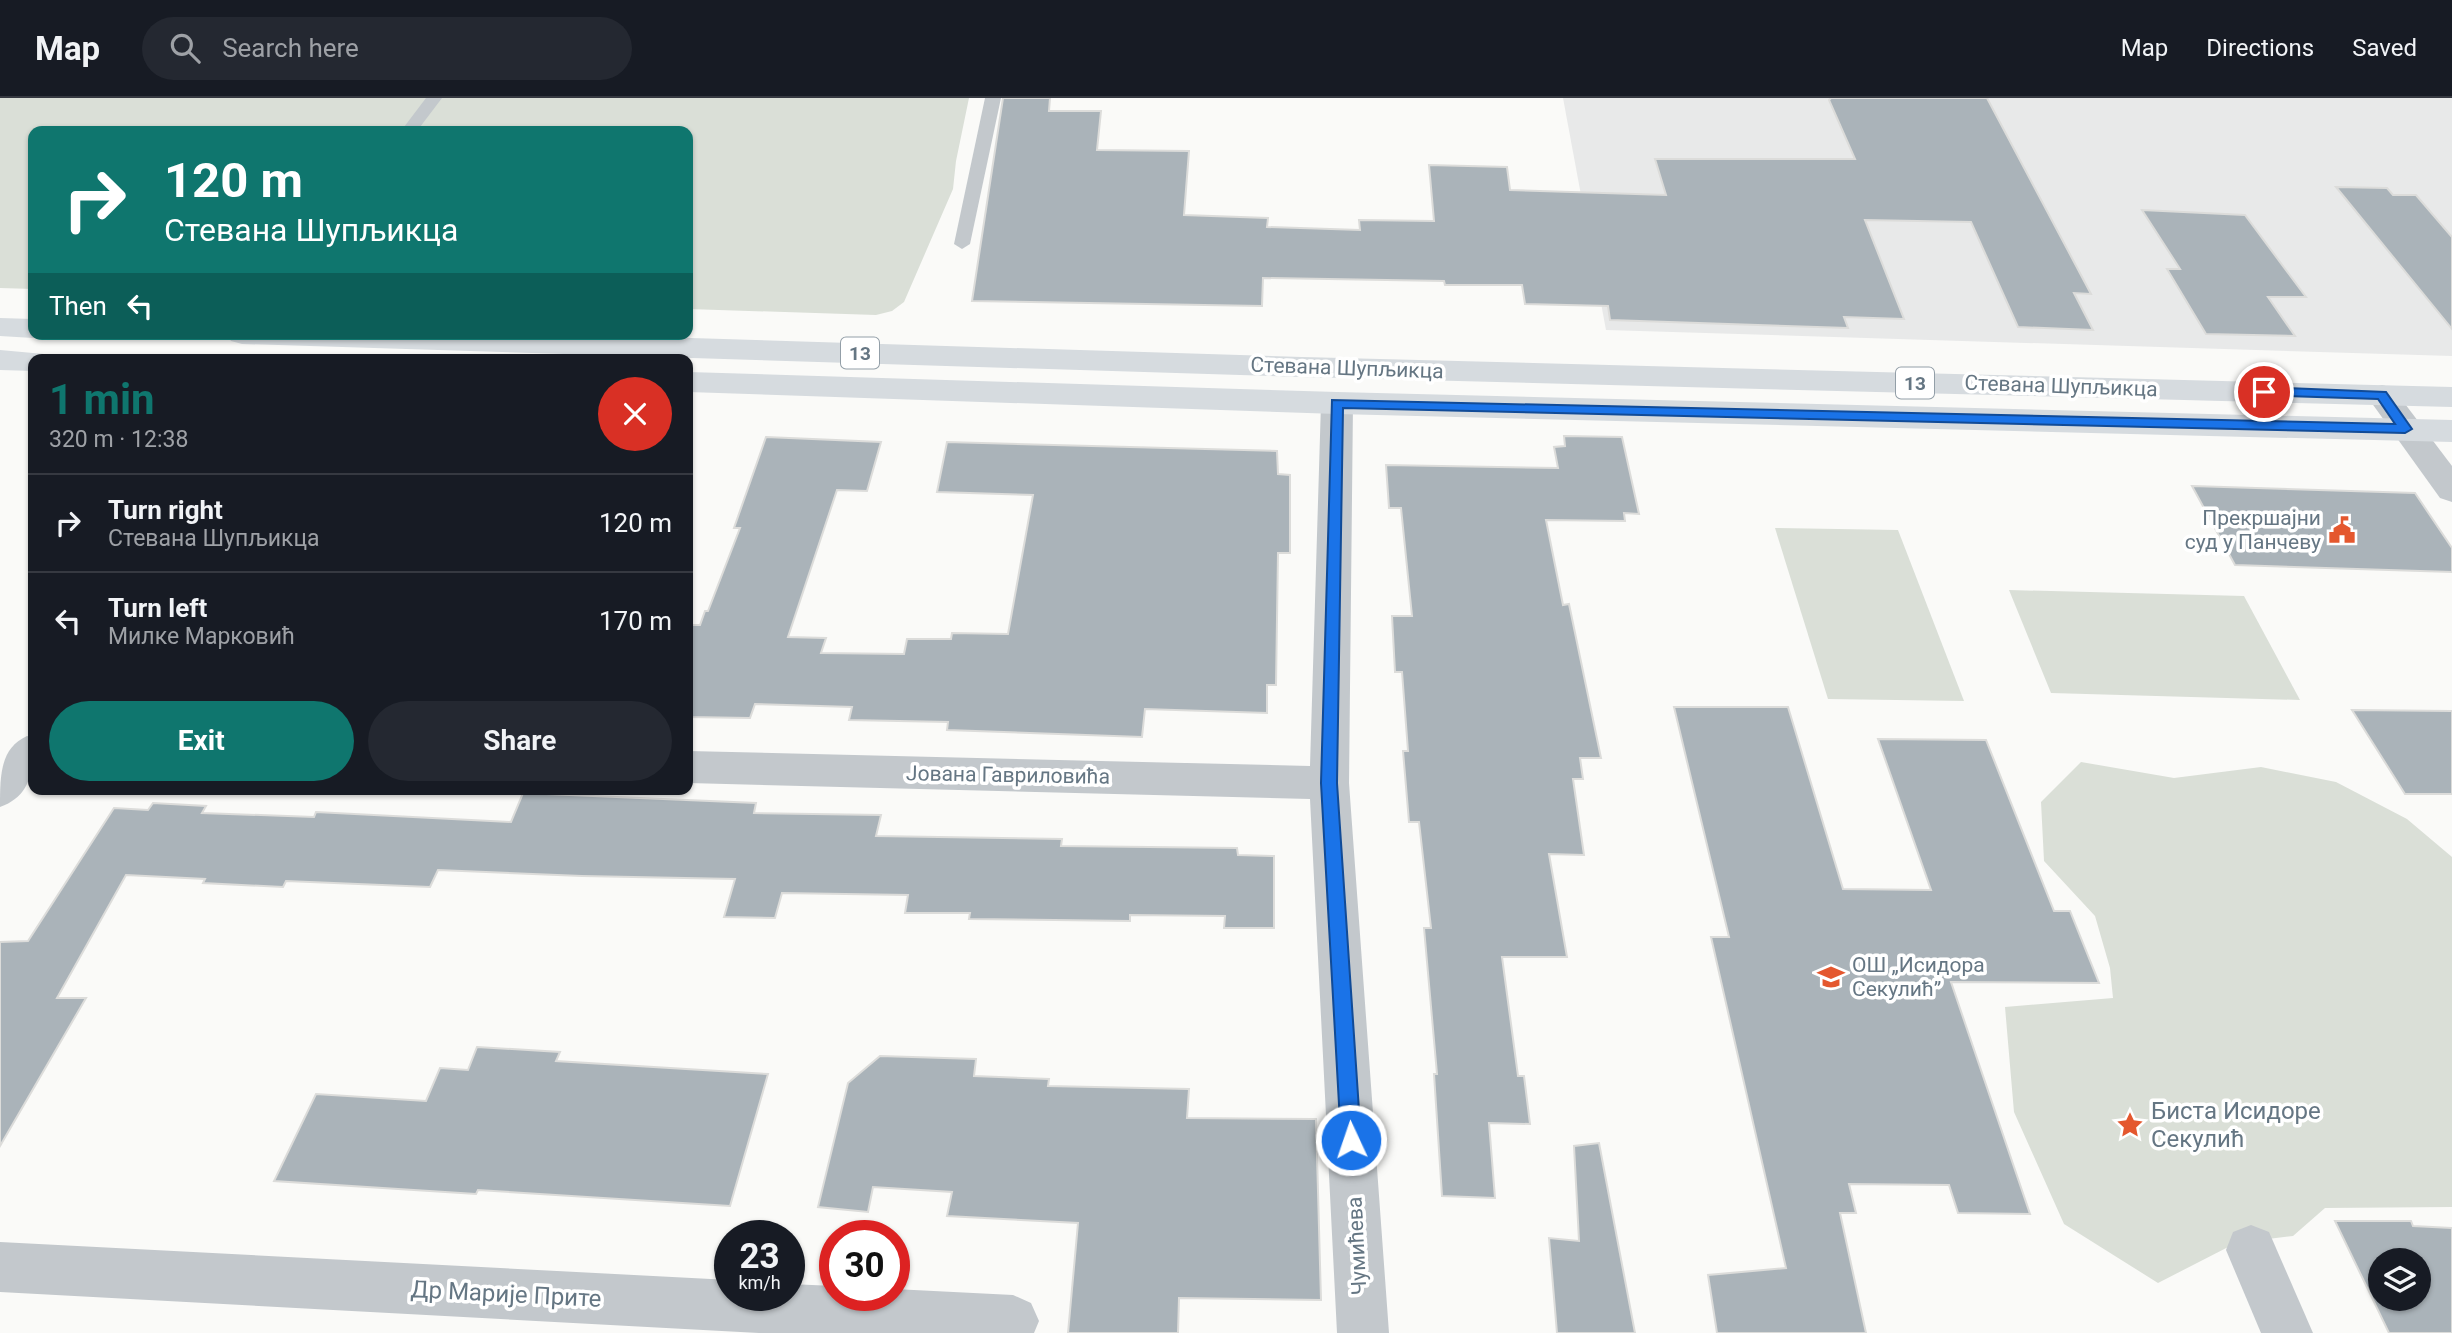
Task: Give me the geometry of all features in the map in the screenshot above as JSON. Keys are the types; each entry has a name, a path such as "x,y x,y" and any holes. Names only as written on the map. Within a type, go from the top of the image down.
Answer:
{"main road":[{"path":"0,327 28,328"},
{"name":"Стевана Шупљикца","path":"433,340 1302,367 2452,397"},
{"path":"0,360 28,362"},
{"name":"Стевана Шупљикца","path":"693,382 1336,403 2452,431"}],"street":[{"path":"2382,395 2452,490"},
{"name":"Чумићева","path":"1336,403 1329,783 1363,1333"},
{"path":"0,790 20,751"},
{"name":"Јована Гавриловића","path":"693,768 1329,783"},
{"path":"2251,1250 2287,1333"},
{"name":"Др Марије Прите","path":"0,1267 1013,1321"}],"lane":[{"path":"413,126 434,98"},
{"path":"961,244 993,98"}],"shaded area":[{"path":"0,98 969,98 953,189 904,302 892,311 876,315 693,309 693,126 28,126 28,289 0,288"},
{"path":"1563,98 2452,98 2452,356 1606,330"},
{"path":"1775,528 1898,530 1964,701 1828,699"},
{"path":"2009,590 2244,596 2300,700 2051,693"},
{"path":"2081,762 2174,778 2261,767 2336,782 2407,819 2452,857 2452,1207 2325,1208 2293,1236 2236,1243 2158,1283 2064,1224 2014,1112 2005,1007 2113,998 2110,968 2095,916 2044,861 2041,802"}],"building":[{"path":"1003,98 1050,98 1049,111 1101,111 1097,150 1189,151 1184,215 1268,218 1267,227 1360,230 1359,220 1434,221 1429,165 1507,167 1510,190 1666,195 1655,159 1855,159 1829,100 1831,98 1987,98 2091,294 2074,293 2093,330 2018,327 1971,222 1865,220 1904,319 1844,317 1848,328 1610,320 1608,306 1525,304 1522,285 1445,285 1444,281 1263,278 1262,306 972,301"},
{"path":"2336,187 2387,188 2393,195 2416,195 2452,237 2452,329"},
{"path":"2142,210 2245,215 2306,297 2268,297 2295,336 2206,334 2167,269 2180,269"},
{"path":"1564,436 1622,437 1639,514 1624,513 1625,521 1546,520 1563,605 1569,604 1601,758 1580,758 1583,779 1573,779 1584,855 1549,854 1567,957 1502,957 1518,1076 1524,1076 1530,1124 1489,1123 1495,1198 1442,1196 1434,1074 1437,1074 1424,928 1431,928 1419,822 1409,822 1403,751 1408,751 1402,672 1395,672 1392,616 1412,616 1401,508 1389,508 1386,465 1558,468 1554,447 1565,446"},
{"path":"766,437 881,442 867,491 837,490 788,637 826,638 821,653 904,654 907,639 951,639 952,633 1008,634 1033,495 937,492 947,442 1277,451 1278,474 1290,475 1290,553 1278,553 1276,685 1267,685 1267,713 1145,709 1142,737 947,730 948,722 849,720 852,707 755,704 750,718 693,717 693,625 700,625 705,611 708,611 740,528 734,528"},
{"path":"2192,486 2415,493 2452,548 2452,572 2235,565"},
{"path":"1674,707 1788,707 1843,889 1931,890 1878,739 1986,740 2054,911 2070,911 2099,983 1951,982 2030,1214 1958,1213 1949,1185 1849,1184 1856,1213 1840,1213 1866,1333 1717,1333 1708,1275 1786,1268 1711,937 1729,937"},
{"path":"2352,710 2452,711 2452,794 2405,794"},
{"path":"522,795 570,795 756,803 754,813 881,815 876,836 1062,839 1061,846 1237,848 1238,855 1274,856 1274,928 1224,928 1225,916 1130,915 1130,921 969,919 970,913 905,913 908,895 782,893 775,918 724,917 735,879 438,870 430,887 286,881 283,887 203,883 205,879 126,875 57,998 86,998 0,1146 0,942 28,941 114,808 148,810 153,803 206,806 202,813 314,817 316,812 511,822"},
{"path":"477,1047 560,1052 556,1061 768,1074 730,1206 478,1190 476,1194 274,1181 316,1094 426,1101 440,1068 468,1070"},
{"path":"880,1056 976,1059 974,1076 1049,1079 1048,1086 1189,1089 1187,1118 1316,1119 1321,1300 1179,1298 1178,1333 1068,1333 1078,1223 947,1216 952,1192 873,1187 868,1212 818,1207 848,1083"},
{"path":"1599,1143 1635,1333 1557,1333 1549,1238 1579,1241 1574,1146"},
{"path":"2335,1221 2411,1221 2413,1226 2452,1228 2452,1333 2389,1333 2378,1311 2431,1311 2431,1248 2368,1248 2368,1289"}],"place":[{"name":"Прекршајни суд у Панчеву","path":"2342,530"},
{"name":"ОШ „Исидора Секулић”","path":"1831,977"},
{"name":"Биста Исидоре Секулић","path":"2130,1125"}],"route":[{"path":"1351,1140 1329,783 1336,403 2405,429 2382,395 2264,392"}]}
